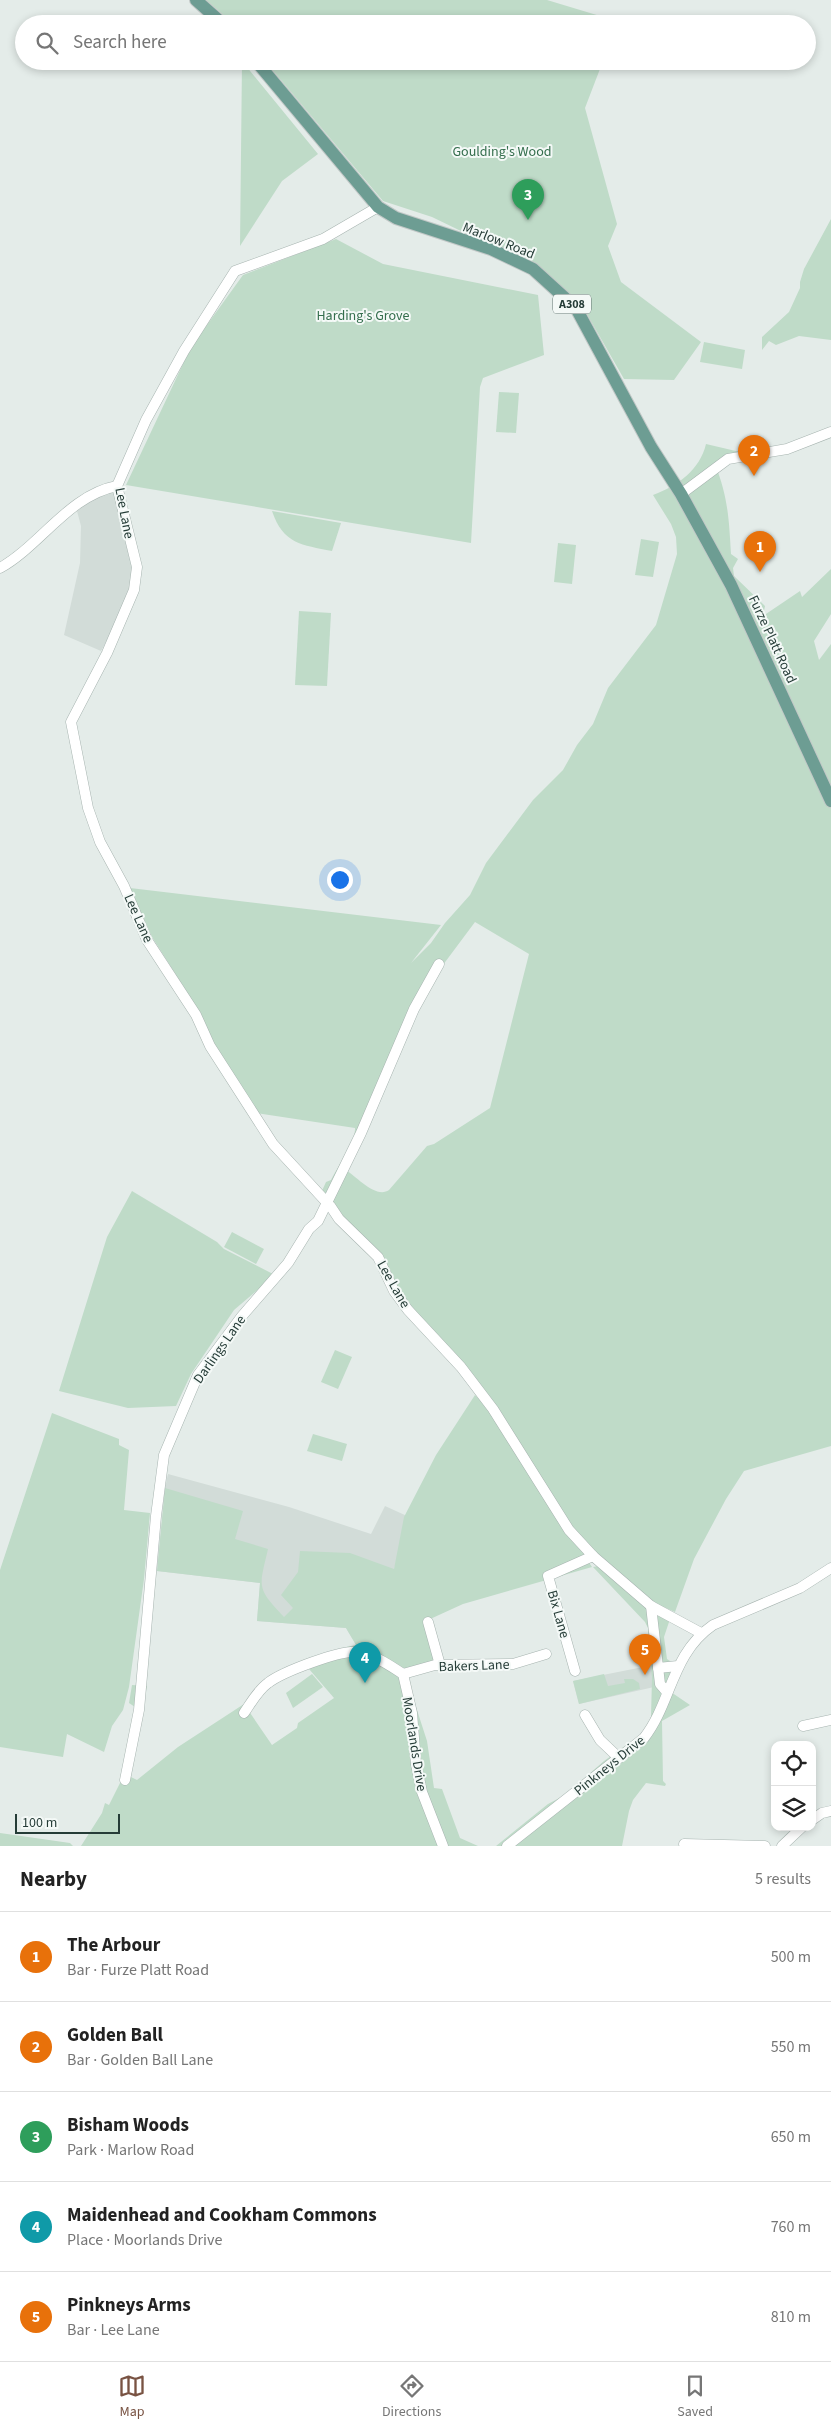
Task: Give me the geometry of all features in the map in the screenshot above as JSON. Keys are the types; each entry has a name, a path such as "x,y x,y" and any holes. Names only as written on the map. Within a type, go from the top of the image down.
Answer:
{"main road":[{"path":"196,0 213,15"},
{"name":"Marlow Road","path":"264,70 378,207 396,218 491,249 533,268 576,308 651,447 681,494"},
{"name":"Furze Platt Road","path":"681,494 750,623 831,801"}],"street":[{"name":"Lee Lane","path":"378,207 323,239 235,272 184,351 146,420 117,486 137,567 134,590 123,619 71,722 88,808 100,842 124,886 147,940 196,1016 210,1046 273,1144 339,1219 378,1257 394,1291 403,1304 479,1389 557,1514 569,1530 593,1556 652,1606 701,1633"},
{"path":"681,494 728,459 787,449 831,432"},
{"path":"0,568 17,558 70,509 96,493 117,486"},
{"name":"Darlings Lane","path":"125,1780 139,1710 156,1516 164,1455 198,1375 242,1316 288,1263 309,1229 318,1221 361,1133 414,1009 440,964"},
{"path":"318,1221 339,1219"},
{"name":"Bix Lane","path":"575,1671 548,1576 593,1556"},
{"name":"Pinkneys Drive","path":"507,1846 644,1738 651,1730 678,1666 701,1633 713,1625 800,1588 831,1568"},
{"path":"652,1606 660,1684 666,1691"},
{"path":"428,1622 440,1665"},
{"path":"244,1713 261,1690 273,1680 310,1664 350,1651 369,1656 403,1674"},
{"name":"Bakers Lane","path":"403,1674 440,1665 512,1664 546,1654"},
{"path":"658,1668 678,1666"},
{"name":"Moorlands Drive","path":"403,1674 412,1713 416,1764 422,1792 443,1846"},
{"path":"585,1716 600,1740 619,1758"},
{"path":"803,1726 831,1720"},
{"path":"816,1817 822,1813 831,1811"},
{"path":"782,1846 798,1831"},
{"path":"684,1844 765,1846"}],"shaded area":[{"path":"105,491 115,491 132,569 132,583 119,618 101,651 64,635 80,563 81,526 77,511"},
{"path":"168,1474 289,1507 371,1534 385,1506 407,1516 394,1570 358,1648 346,1628 257,1621 260,1583 157,1571"},
{"path":"653,1665 654,1687 579,1704 573,1681"}],"green space":[{"path":"206,0 547,0 597,15 224,15"},
{"path":"242,70 249,70 318,154 282,181 240,246"},
{"name":"Goulding's Wood","path":"273,70 600,70 585,108 617,224 608,246 621,282 701,342 674,380 624,379 580,302 533,266 432,217 383,201"},
{"path":"831,219 831,340 799,336 776,345 769,341 762,350 762,337 789,312 800,288 804,269"},
{"name":"Harding's Grove","path":"336,239 383,264 538,295 544,355 483,378 480,387 471,543 126,485 191,347 243,275"},
{"path":"704,342 745,350 742,369 700,362"},
{"path":"499,392 519,393 516,433 496,432"},
{"path":"706,444 740,452 715,464 723,487 727,508 731,554 738,559 733,568 734,576 765,606 763,616 800,591 802,597 831,569 831,614 814,641 819,660 831,644 831,1446 744,1471 726,1499 694,1559 675,1612 659,1605 630,1585 572,1531 512,1435 412,1312 387,1270 321,1193 326,1182 331,1180 346,1154 353,1140 355,1128 256,1113 214,1044 197,1008 152,937 130,888 441,925 411,963 431,943 445,923 470,895 486,863 533,800 563,770 577,745 593,724 608,688 656,625 677,554 676,537 671,524 653,495 679,482 699,462","holes":["475,922 529,954 490,1108 434,1144 427,1146 389,1190 378,1192 346,1170 431,981"]},
{"path":"272,511 341,523 332,551 312,547 288,537 277,522"},
{"path":"641,539 659,542 653,577 635,575"},
{"path":"558,543 576,545 572,584 554,582"},
{"path":"299,611 331,613 327,686 295,685"},
{"path":"132,1191 217,1242 224,1249 275,1275 234,1310 191,1374 176,1406 128,1408 59,1391 107,1237"},
{"path":"232,1232 264,1249 256,1264 224,1247"},
{"path":"335,1350 352,1357 338,1389 321,1382"},
{"path":"475,1395 479,1399 481,1398 589,1556 588,1561 592,1567 463,1604 428,1620 439,1663 409,1677 408,1682 427,1741 434,1788 442,1789 460,1838 478,1846 81,1846 102,1813 105,1803 109,1805 120,1783 135,1707 129,1703 132,1685 147,1686 130,1770 131,1777 137,1780 178,1747 244,1704 272,1745 297,1728 298,1723 334,1698 309,1669 346,1647 356,1645 346,1628 257,1621 260,1583 157,1571 165,1488 243,1511 235,1539 268,1549 262,1586 268,1599 284,1617 293,1608 281,1595 298,1572 300,1551 350,1553 394,1569 404,1517 436,1455"},
{"path":"52,1413 119,1439 119,1445 129,1450 124,1510 150,1513 144,1579 129,1687 123,1710 112,1726 104,1752 67,1734 63,1757 0,1747 0,1570"},
{"path":"313,1434 347,1444 342,1461 307,1451"},
{"path":"598,1566 670,1619 664,1637 667,1659 673,1663 673,1670 665,1688 690,1705 662,1721 663,1781 666,1784 665,1786 646,1783 633,1800 622,1846 496,1846 548,1804 565,1795 604,1761 646,1731 651,1717 652,1678 648,1628 645,1622 593,1567"},
{"path":"312,1674 323,1687 293,1708 286,1693"},
{"path":"604,1674 608,1686 625,1683 624,1679 633,1679 639,1683 640,1689 579,1704 573,1681"},
{"path":"0,1833 70,1843 73,1846 0,1846"}],"place":[{"name":"Bisham Woods","path":"528,220"},
{"name":"Golden Ball","path":"754,476"},
{"name":"The Arbour","path":"760,572"},
{"name":"Pinkneys Arms","path":"645,1675"},
{"name":"Maidenhead and Cookham Commons","path":"365,1683"}]}
